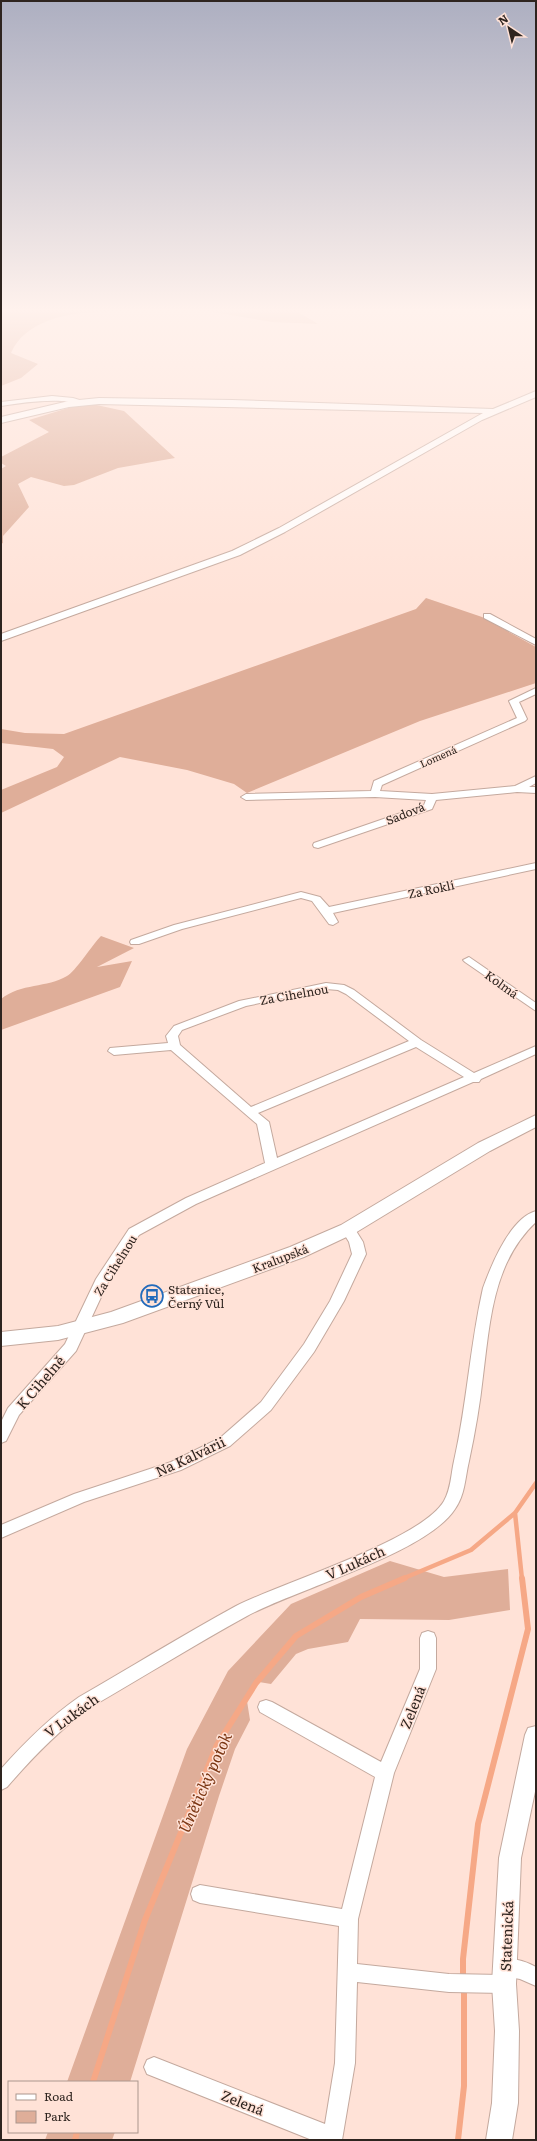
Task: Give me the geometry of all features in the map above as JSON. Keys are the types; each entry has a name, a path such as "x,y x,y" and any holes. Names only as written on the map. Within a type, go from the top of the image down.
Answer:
{"main road":[{"name":"Kralupská","path":"1,1339 37,1336 80,1328 116,1318 297,1252 348,1229 484,1147 536,1120"}],"street":[{"path":"1,420 56,408"},
{"path":"376,408 491,411"},
{"path":"1,638 236,554 282,530 491,411 499,408"},
{"path":"487,616 536,642"},
{"name":"Lomená","path":"375,794 377,783 522,719 514,701 536,691"},
{"name":"Sadová","path":"318,845 428,807 432,797 518,789 536,779"},
{"path":"518,789 536,790"},
{"path":"246,797 375,794 432,797"},
{"name":"Za Roklí","path":"326,912 536,866"},
{"path":"135,942 178,927 301,895 316,899 333,922"},
{"name":"Kolmá","path":"469,960 536,1008"},
{"name":"Za Cihelnou","path":"174,1046 172,1036 178,1028 243,1003 326,986 340,987 350,992 417,1042 475,1078"},
{"path":"249,1112 417,1042"},
{"path":"114,1051 174,1046 249,1112 263,1122 272,1165"},
{"name":"Za Cihelnou","path":"80,1328 103,1280 134,1232 191,1202 272,1165 475,1078 536,1050"},
{"name":"V Lukách","path":"1,1782 47,1730 85,1702 242,1611 265,1599 381,1551 424,1529 446,1510 453,1500 467,1438 482,1318 492,1279 510,1242 519,1229 536,1214"},
{"name":"Na Kalvárii","path":"1,1532 79,1498 176,1466 225,1442 266,1406 309,1348 337,1301 359,1254 356,1242 348,1229"},
{"name":"K Cihelně","path":"1,1437 13,1412 71,1347 80,1328"},
{"name":"Zelená","path":"154,2067 332,2139 345,2063 349,1972 348,1919 385,1773 428,1669 428,1638"},
{"path":"266,1707 385,1773"},
{"name":"Statenická","path":"499,2140 505,2103 507,2039 505,1976 510,1858 536,1735"},
{"path":"200,1894 348,1919"},
{"path":"349,1972 449,1983 472,1984 523,1970 536,1977"}],"green space":[{"path":"68,408 110,408 124,411 175,458 118,468 74,485 64,486 31,477 18,484 29,507 3,536 3,543 1,544 1,469 6,466 1,463 1,457 49,432 29,420"},
{"path":"426,598 482,617 536,647 536,683 420,721 247,793 234,784 187,770 120,757 1,813 1,790 57,767 64,757 53,749 1,743 1,729 25,733 64,734 416,609"},
{"path":"101,936 134,948 97,967 132,961 120,987 1,1030 1,999 17,990 59,980 67,976 75,969"},
{"path":"390,1561 444,1577 508,1569 510,1610 449,1620 360,1619 348,1642 308,1649 296,1654 271,1684 259,1682 247,1701 250,1720 235,1749 219,1796 130,2081 67,2081 187,1749 228,1671 291,1604"},
{"path":"48,2133 115,2133 112,2140 45,2140"}],"waterway":[{"name":"Únětický potok","path":"515,1513 536,1483"},
{"name":"Únětický potok","path":"402,1579 471,1550 515,1513"},
{"path":"515,1513 522,1579"},
{"name":"Únětický potok","path":"93,2081 145,1920 217,1745 256,1683 296,1636 361,1597 405,1578"},
{"path":"463,1978 463,1959 478,1824 528,1629 522,1578"},
{"path":"458,2140 464,2086 464,1987"},
{"name":"Únětický potok","path":"75,2140 77,2133"}],"place":[{"name":"Statenice, Černý Vůl","path":"152,1296"}]}
